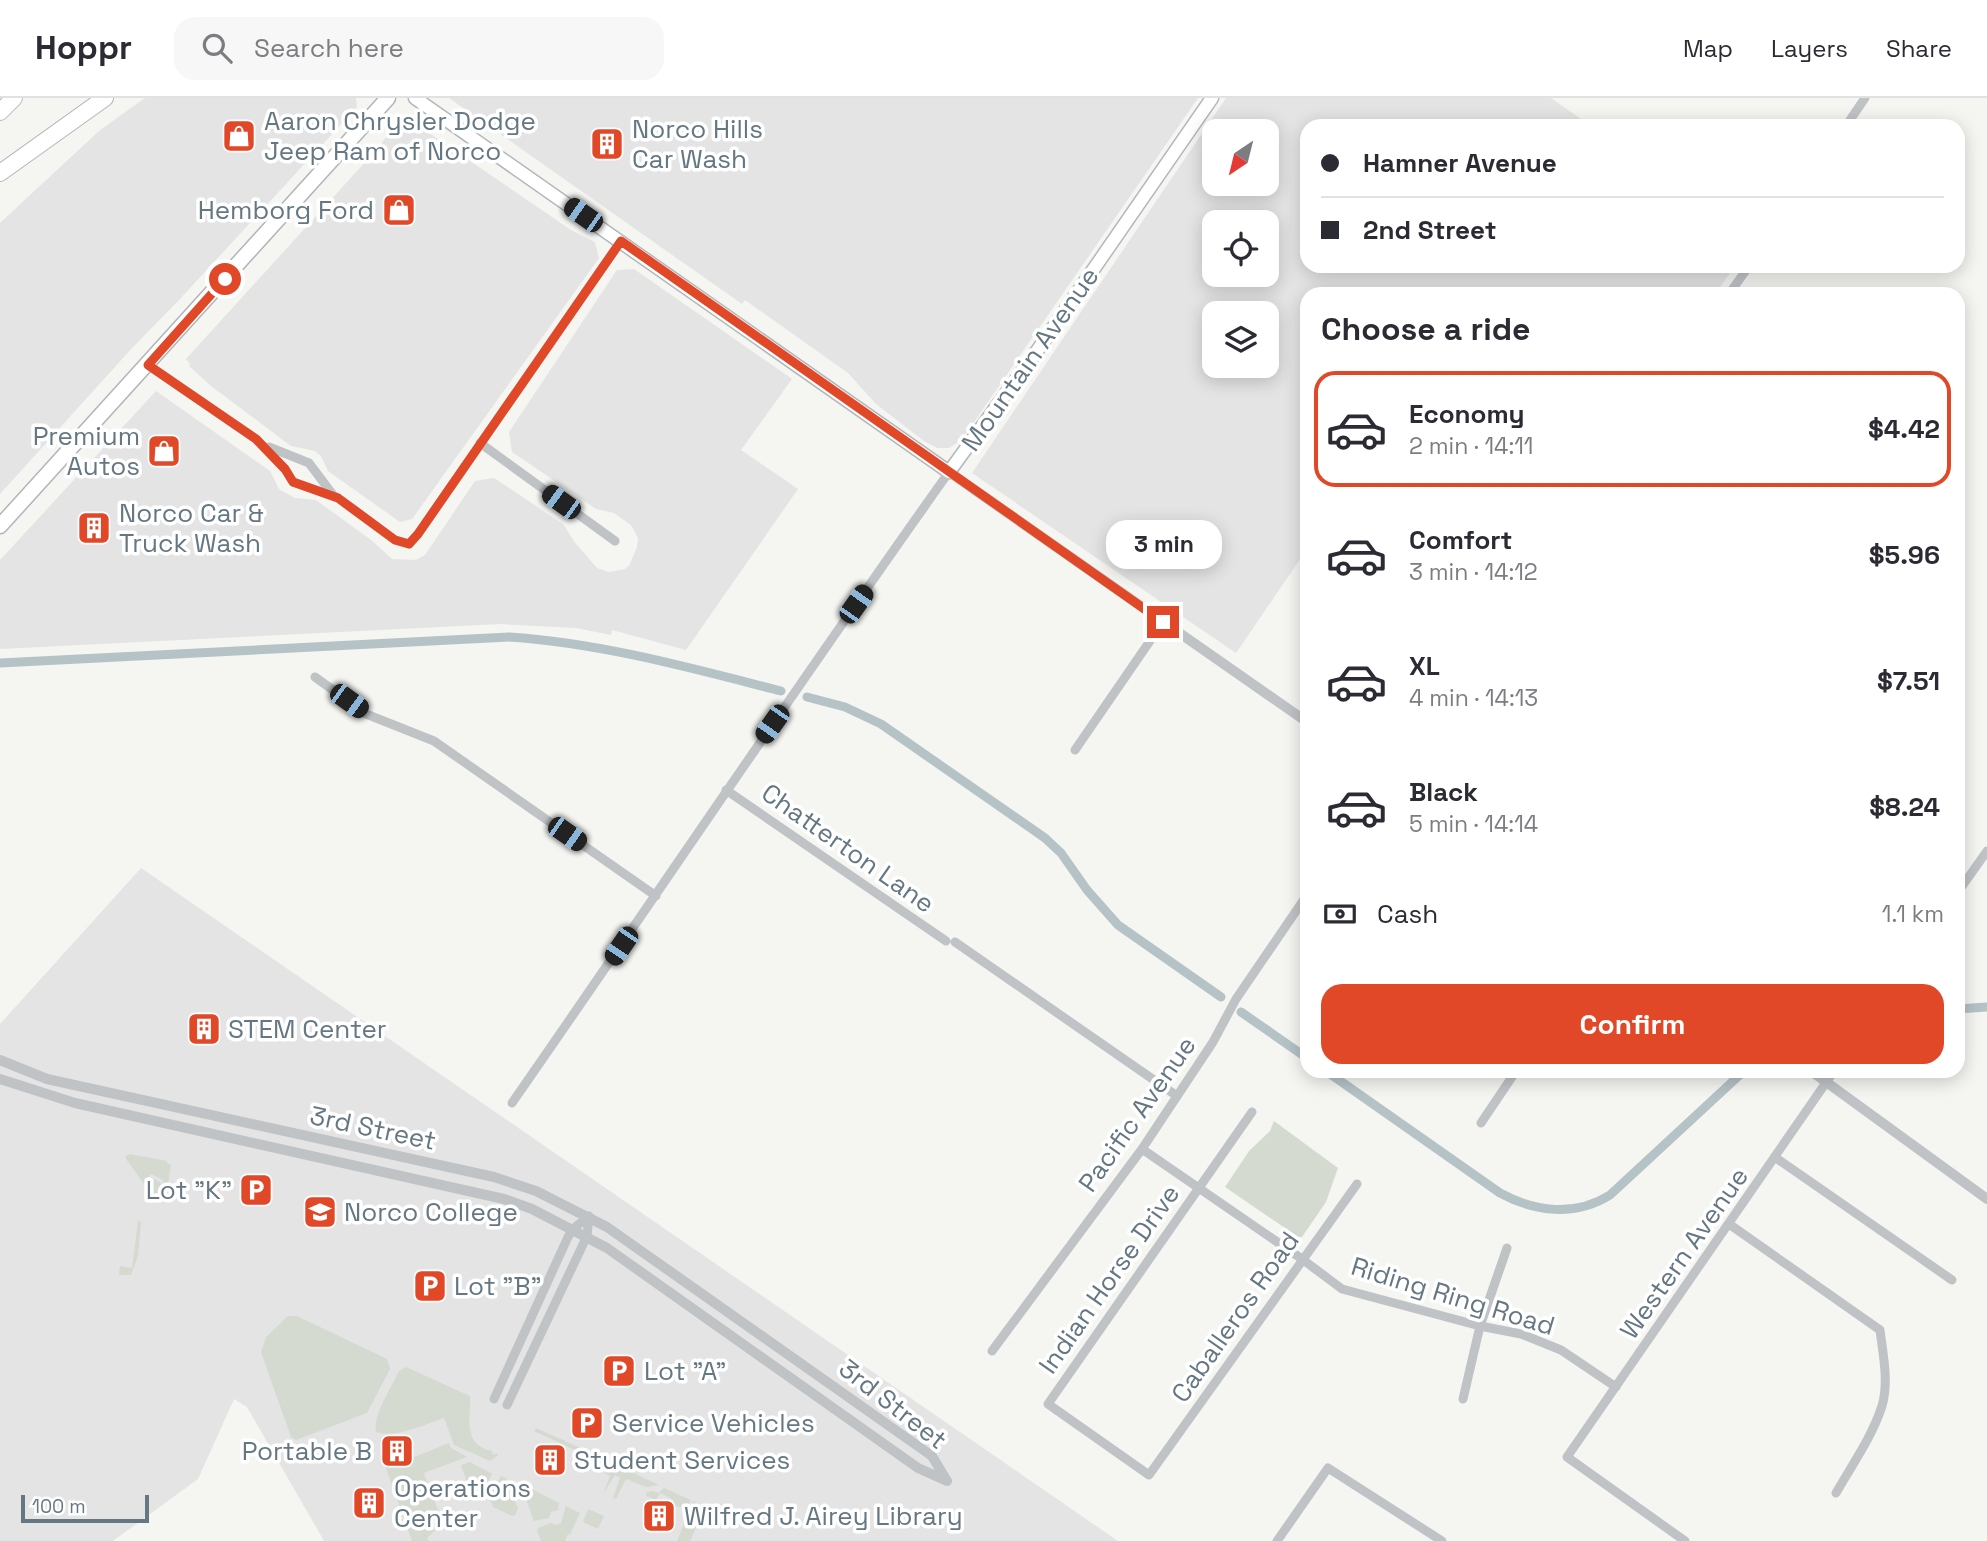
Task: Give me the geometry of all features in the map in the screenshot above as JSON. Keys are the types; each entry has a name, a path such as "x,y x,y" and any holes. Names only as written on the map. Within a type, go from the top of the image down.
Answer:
{"highway":[{"path":"0,112 15,98"},
{"path":"0,173 106,98"}],"main road":[{"path":"0,526 388,98"},
{"path":"415,98 949,472"},
{"name":"Mountain Avenue","path":"949,472 1037,351 1212,98"}],"street":[{"path":"1851,119 1866,98"},
{"path":"148,365 261,444 285,469 293,482 334,496 395,540 409,544 621,241"},
{"path":"480,443 615,541"},
{"path":"261,444 309,463 334,496"},
{"path":"949,472 1300,717"},
{"name":"Mountain Avenue","path":"512,1103 726,790 949,472"},
{"path":"1075,750 1163,622"},
{"path":"315,677 366,714 434,741 656,896"},
{"name":"Chatterton Lane","path":"726,790 1177,1096"},
{"path":"1965,882 1987,851"},
{"name":"Pacific Avenue","path":"992,1351 1142,1149 1213,1042 1236,999 1300,912"},
{"name":"3rd Street","path":"0,1060 47,1079 494,1178 536,1191 589,1216 932,1456 947,1480 918,1468 607,1248 532,1209 503,1199 75,1104 0,1079"},
{"path":"1481,1123 1511,1078"},
{"path":"1820,1078 1987,1199"},
{"name":"Western Avenue","path":"1685,1541 1567,1457 1830,1078"},
{"name":"Indian Horse Drive","path":"1149,1475 1048,1404 1252,1112"},
{"path":"351,1165 357,1147"},
{"name":"Riding Ring Road","path":"1142,1149 1342,1289 1479,1326 1521,1334 1561,1350 1616,1387"},
{"path":"1776,1158 1952,1280"},
{"name":"Caballeros Road","path":"1149,1475 1357,1184"},
{"path":"494,1399 573,1229 589,1216"},
{"path":"507,1405 587,1236 589,1216"},
{"path":"1729,1224 1880,1330 1885,1365 1882,1405 1867,1439 1836,1493"},
{"path":"1463,1399 1479,1326 1507,1248"},
{"path":"1277,1541 1328,1468 1442,1541"}],"shaded area":[{"path":"145,98 356,98 357,107 0,494 0,223 99,131"},
{"path":"449,98 1198,98 972,425 960,441 949,448 937,448 876,404 848,373 745,300 742,304"},
{"path":"1226,98 1551,98 1581,119 1300,119 1300,273 1730,273 1720,287 1300,287 1300,559 1236,653 972,473 1202,133 1202,196 1279,196 1279,119 1212,119"},
{"path":"407,118 571,230 595,242 599,258 412,519 400,522 328,471 321,456 315,451 291,446 211,386 189,366 186,359 378,148 399,119"},
{"path":"634,269 792,379 741,450 798,489 686,650 612,630 611,635 576,628 500,624 0,649 0,560 156,391 270,471 279,489 295,498 316,500 371,540 392,559 416,560 425,555 475,481 494,478 563,524 597,568 609,572 625,569 637,547 638,538 631,525 614,513 596,509 512,452 509,432 617,270"},
{"name":"Norco College","path":"141,868 1118,1541 324,1541 247,1407 234,1399 198,1479 113,1541 0,1541 0,1024"},
{"path":"1274,1121 1338,1168 1326,1202 1302,1237 1298,1237 1225,1187 1249,1151 1270,1131"},
{"path":"130,1154 167,1161 171,1165 167,1191 163,1180 151,1174 144,1184 126,1159"},
{"path":"151,1177 160,1182 163,1192 153,1196 145,1188"},
{"path":"138,1221 141,1222 138,1256 131,1275 119,1275 120,1266 132,1268"},
{"path":"288,1316 297,1316 387,1359 390,1369 367,1413 296,1440 291,1437 261,1352 266,1337"},
{"path":"406,1367 470,1396 469,1421 472,1437 482,1448 498,1455 490,1461 454,1445 444,1418 392,1434 376,1432 377,1418 383,1401 399,1371"},
{"path":"536,1428 583,1449 581,1453 534,1431"},
{"path":"449,1443 451,1448 467,1457 424,1473 439,1513 449,1509 451,1515 427,1538 429,1541 412,1541 382,1457 386,1445 397,1464"},
{"path":"470,1462 492,1474 479,1500 472,1496 461,1465"},
{"path":"610,1462 659,1485 646,1487 626,1479 616,1499 613,1498 620,1478 615,1475 603,1494 610,1476 605,1473"},
{"path":"501,1476 506,1478 518,1509 512,1516 493,1507 489,1497"},
{"path":"528,1487 559,1503 558,1510 551,1512 549,1518 534,1521 524,1494"},
{"path":"664,1488 691,1500 686,1510 660,1493 656,1500 646,1496 647,1492 658,1493"},
{"path":"693,1501 707,1508 709,1516 703,1513 690,1541 677,1541"},
{"path":"566,1506 580,1513 570,1535 568,1534 565,1541 541,1541 538,1528 551,1523 561,1523"},
{"path":"588,1509 604,1516 598,1529 583,1522"}],"waterway":[{"path":"0,663 509,637 612,651 781,691"},
{"path":"807,697 845,707 881,724 1045,838 1061,853 1087,890 1118,925 1221,997"},
{"path":"1965,1009 1987,1007"},
{"path":"1241,1012 1300,1053"},
{"path":"1336,1078 1500,1193 1527,1204 1555,1209 1583,1207 1610,1195 1736,1078"}],"place":[{"name":"Aaron Chrysler Dodge Jeep Ram of Norco","path":"239,136"},
{"name":"Norco Hills Car Wash","path":"607,144"},
{"name":"Hemborg Ford","path":"399,210"},
{"name":"Premium Autos","path":"164,451"},
{"name":"Norco Car & Truck Wash","path":"94,528"},
{"name":"STEM Center","path":"204,1029"},
{"name":"Lot \"K\"","path":"256,1190"},
{"name":"Norco College","path":"320,1212"},
{"name":"Lot \"B\"","path":"430,1286"},
{"name":"Lot \"A\"","path":"619,1371"},
{"name":"Service Vehicles","path":"587,1423"},
{"name":"Portable B","path":"397,1451"},
{"name":"Student Services","path":"550,1460"},
{"name":"Operations Center","path":"369,1503"},
{"name":"Wilfred J. Airey Library","path":"659,1516"}],"route":[{"path":"225,279 148,365 256,439 274,456 293,482 338,498 395,540 409,544 418,534 621,241 1163,622"}]}
